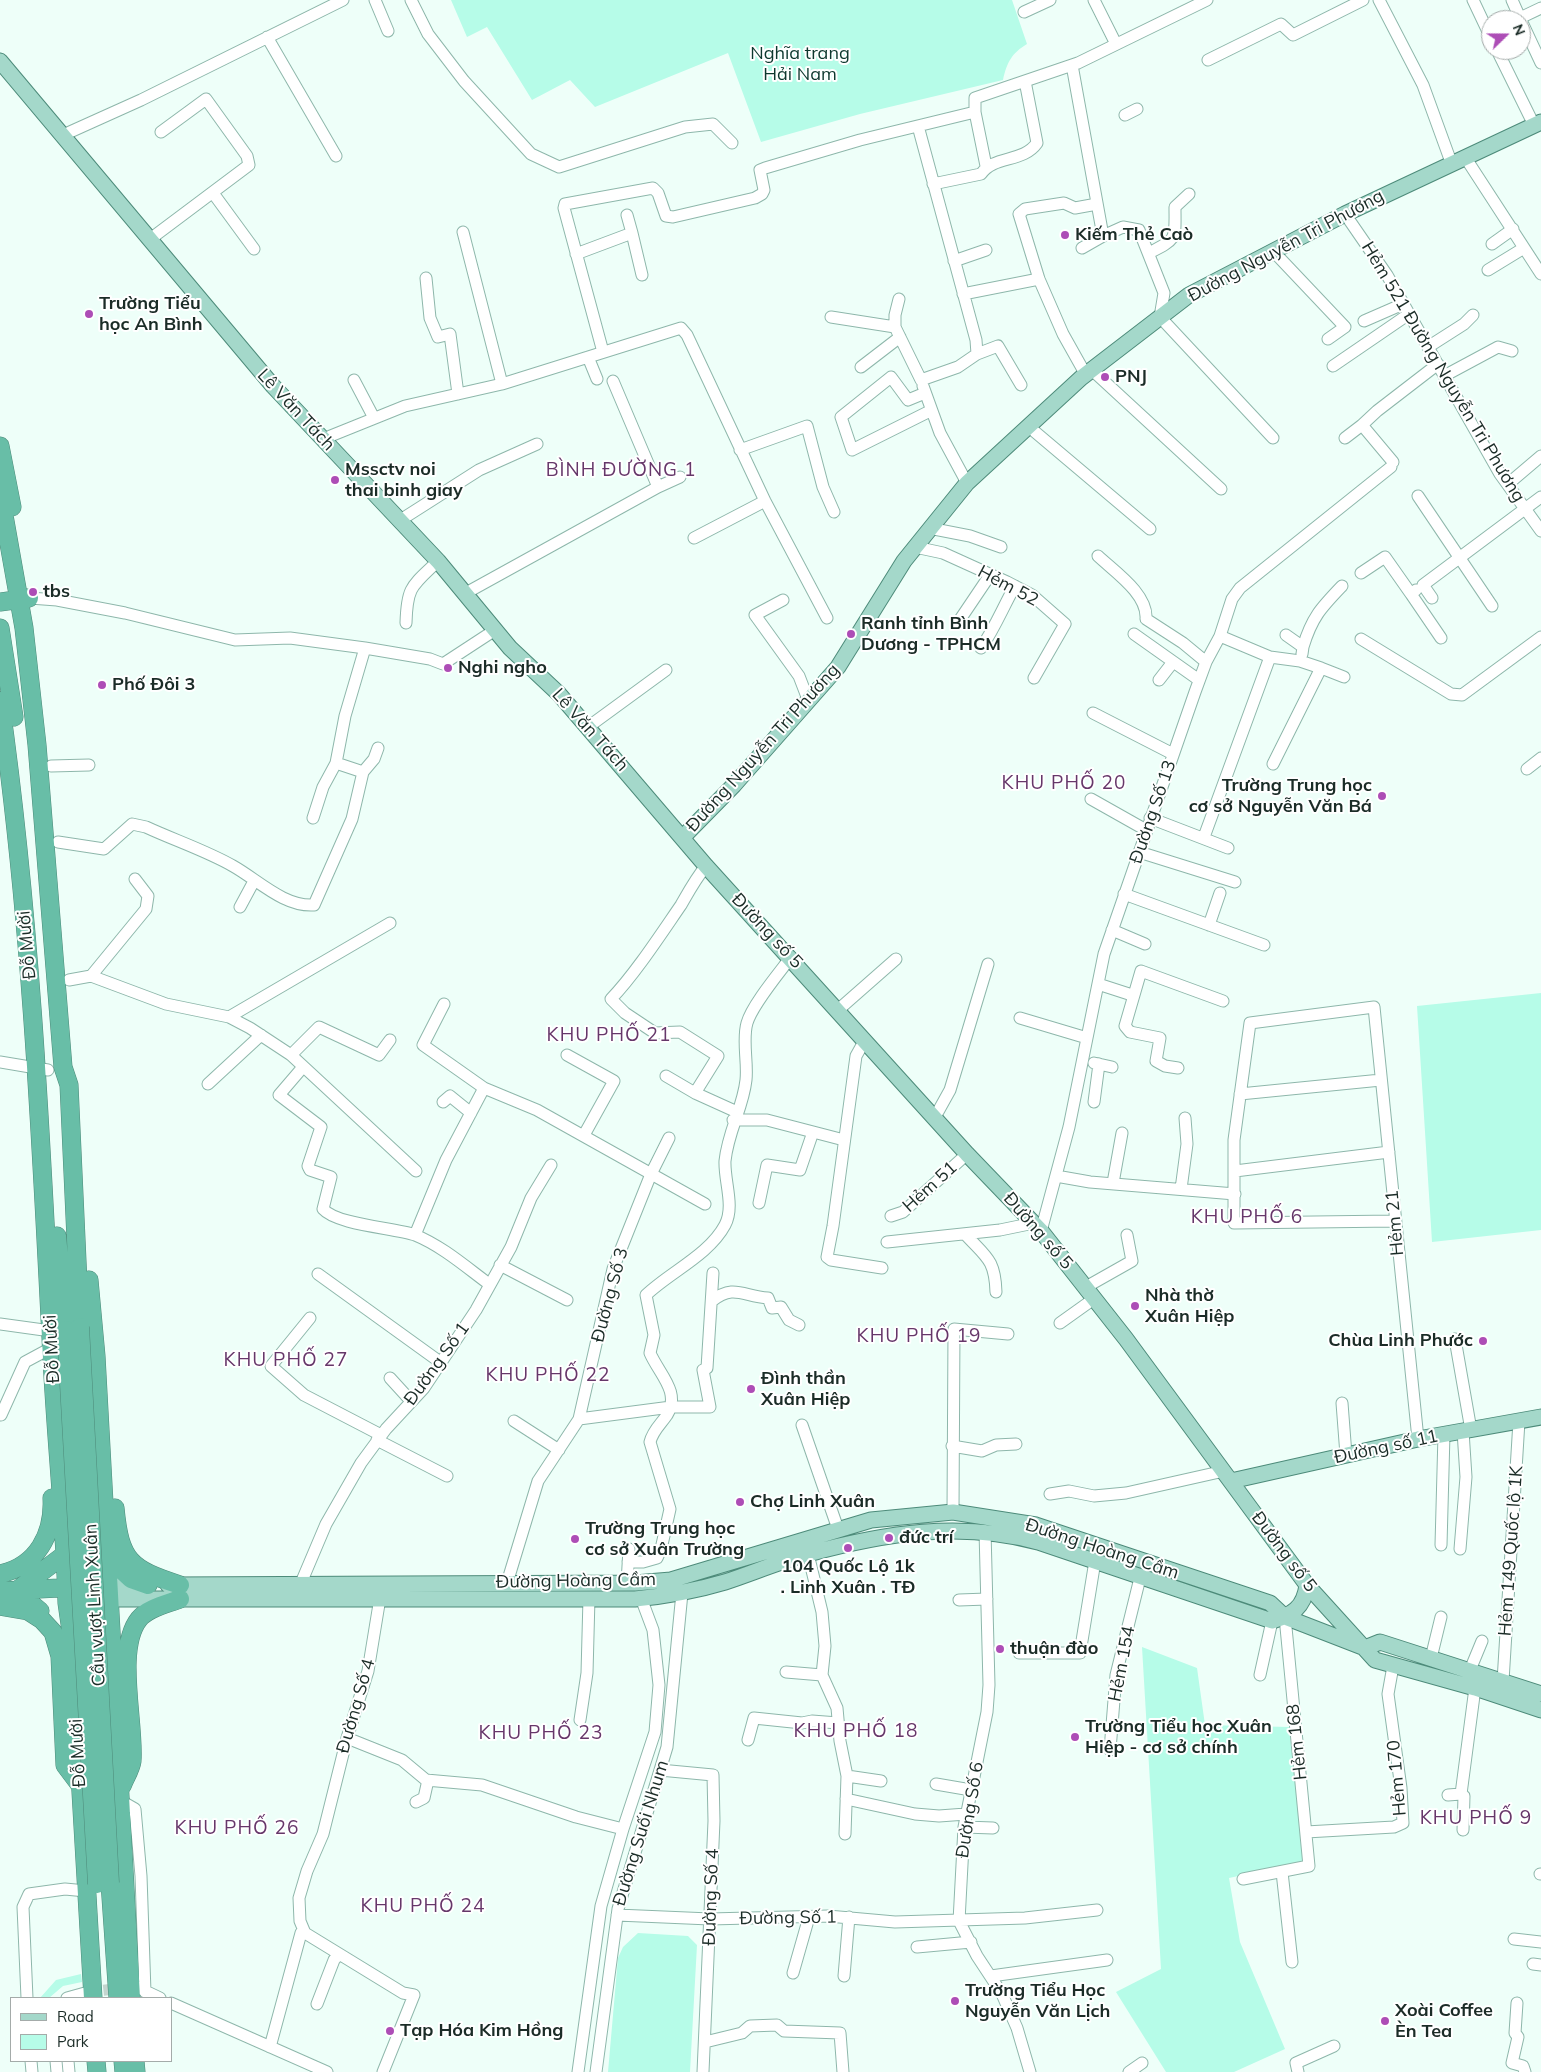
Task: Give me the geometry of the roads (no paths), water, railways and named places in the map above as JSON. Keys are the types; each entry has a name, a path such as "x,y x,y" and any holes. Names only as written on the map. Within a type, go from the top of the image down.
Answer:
{"highway":[{"name":"Đỗ Mười","path":"0,446 51,766 69,980 73,1069 69,1085"},
{"name":"Đỗ Mười","path":"0,493 24,598 63,1067 69,1085 76,1214 66,1329 52,1354 64,1554 72,1638 80,1785 108,1952 118,1997"},
{"path":"0,602 24,598"},
{"name":"Đỗ Mười","path":"0,628 28,829 43,1070 41,1147 51,1231 66,1329"},
{"name":"Đỗ Mười","path":"0,701 17,827 43,1070 52,1166 51,1231"},
{"path":"41,1147 52,1166"},
{"name":"Đỗ Mười","path":"76,1214 86,1240 96,1356 124,1859 138,1993"},
{"name":"Cầu vượt Linh Xuân","path":"66,1329 98,1886"},
{"path":"0,1574 19,1568 28,1562 42,1547 47,1537 52,1504 44,1386 52,1354"},
{"path":"96,1356 108,1384 115,1510 122,1548 136,1568 180,1592 139,1619 132,1634 128,1652 132,1762 121,1796"},
{"path":"64,1554 107,1554 131,1579 148,1592 113,1636 72,1638 8,1591 64,1554"},
{"path":"8,1591 45,1602 67,1595 109,1592"},
{"path":"0,1606 28,1611 42,1620 53,1632 60,1656 65,1765 80,1785"},
{"path":"108,1952 124,1859"},
{"name":"Đỗ Mười","path":"89,1995 98,1886"},
{"name":"Đỗ Mười","path":"104,1997 108,1952"}],"main road":[{"name":"Lê Văn Tách","path":"0,62 272,386 438,561 510,648 560,694 684,837"},
{"name":"Đường Nguyễn Tri Phương","path":"684,837 809,702 838,667 914,547 967,483 1089,372 1189,295 1345,214 1537,123"},
{"name":"Đường số 5","path":"684,837 706,866 791,957 967,1154 1037,1227 1091,1292 1308,1585 1365,1648"},
{"name":"Đường số 11","path":"1228,1476 1541,1417"},
{"name":"Đường Hoàng Cầm","path":"180,1592 301,1583 627,1583 671,1580 872,1520 953,1512 1036,1525 1075,1537 1270,1603 1278,1619"},
{"name":"Đường Hoàng Cầm","path":"109,1592 180,1592 380,1598 641,1598 682,1593 725,1582 808,1554 874,1538 919,1533 985,1531 1038,1542 1140,1578 1278,1619 1365,1648 1375,1660 1475,1688 1541,1710"},
{"path":"1278,1619 1302,1606 1308,1585"},
{"name":"Đường Hoàng Cầm","path":"1365,1648 1380,1642 1541,1694"}],"street":[{"path":"61,136 141,100 343,0"},
{"path":"375,0 388,31"},
{"path":"411,0 428,34 464,81 531,154 559,167 685,127 713,124 732,143"},
{"path":"1024,12 1050,0"},
{"path":"1094,0 1116,44"},
{"path":"986,166 975,112 975,98 1072,65 1207,0"},
{"path":"1208,60 1281,24 1293,35 1363,0"},
{"path":"1379,0 1458,160 1512,229 1524,248 1537,260 1541,274"},
{"path":"1473,0 1481,17"},
{"path":"267,37 336,156"},
{"path":"1531,39 1539,55"},
{"path":"1502,60 1537,123"},
{"path":"1072,65 1103,236"},
{"path":"933,184 981,174 986,166 1031,152 1037,143 1025,81"},
{"path":"149,240 250,165 249,160 206,99 161,132"},
{"path":"1124,115 1137,108"},
{"path":"603,352 564,208 568,202 653,188 658,193 666,216 673,217 755,198 762,194 764,190 760,170 765,168 860,140 975,112"},
{"path":"918,126 978,354"},
{"path":"213,193 254,249"},
{"path":"1148,254 1171,242 1175,236 1175,207 1188,194"},
{"path":"1097,204 1075,208 1064,203 1021,211 1019,218 1039,279 1062,334 1089,372 1221,489"},
{"name":"Hẻm 521 Đường Nguyễn Tri Phương","path":"1345,214 1387,275 1508,484 1541,531"},
{"path":"627,215 642,275"},
{"path":"1082,248 1123,227 1139,230 1164,293 1160,317 1273,438"},
{"path":"1492,244 1512,229"},
{"path":"463,232 502,384"},
{"path":"576,254 632,233"},
{"path":"1488,270 1524,248"},
{"path":"954,261 986,250"},
{"path":"1273,251 1345,327 1328,339"},
{"path":"426,278 430,318 438,337 450,334 458,394"},
{"path":"963,294 1039,279"},
{"path":"899,298 895,315 897,332 921,380 930,410 967,483"},
{"path":"1364,321 1406,309"},
{"path":"1333,366 1406,309"},
{"path":"1428,347 1464,324 1473,315"},
{"path":"830,317 897,332"},
{"path":"323,439 405,406 502,384 681,328 687,335 765,501 827,618"},
{"path":"861,367 897,332"},
{"path":"921,380 958,367 978,354 998,346 1021,384"},
{"path":"1444,376 1498,347 1512,351"},
{"path":"588,357 597,379"},
{"path":"1344,438 1438,364"},
{"path":"925,393 908,400 889,374 841,417 852,450 930,410"},
{"path":"354,380 374,418"},
{"path":"613,382 658,487"},
{"name":"Đường Số 13","path":"1037,1227 1056,1176 1104,954 1206,662 1220,636 1232,599 1240,588 1392,465 1362,425"},
{"path":"740,450 807,426 823,487 834,512"},
{"path":"1028,426 1150,529"},
{"path":"399,521 479,470 537,444"},
{"path":"1508,484 1541,456"},
{"path":"466,593 658,487 680,477"},
{"path":"1418,496 1492,606"},
{"path":"1411,594 1460,560 1541,498"},
{"path":"694,538 765,501"},
{"path":"930,528 970,536 1002,547"},
{"name":"Hẻm 52","path":"914,547 943,553 1015,586 1032,595 1065,624 1034,678"},
{"path":"1098,556 1128,583 1146,610 1146,619 1183,642 1206,662"},
{"path":"1362,573 1385,557 1441,638"},
{"path":"406,623 407,596 417,582 438,561"},
{"path":"959,621 990,575"},
{"path":"1423,585 1432,598"},
{"path":"981,648 998,624 999,615 1015,586"},
{"path":"1300,661 1310,624 1321,608 1342,586"},
{"path":"24,598 57,600 125,613 234,640 290,638 365,648 443,664 495,630"},
{"path":"783,600 755,614 799,676 809,702"},
{"path":"1134,634 1199,680"},
{"path":"1220,636 1270,657 1300,661 1344,677"},
{"path":"1286,636 1303,647"},
{"path":"1361,639 1451,694 1462,695 1541,637"},
{"path":"312,818 336,763 345,716 365,648"},
{"path":"1204,836 1270,657"},
{"path":"1159,680 1174,662"},
{"path":"1273,764 1321,668"},
{"path":"588,726 666,670"},
{"path":"1093,713 1173,754"},
{"path":"58,842 104,849 132,824 146,827 233,866 254,881 285,898 305,905 314,904 352,820 363,772 374,759 378,748"},
{"path":"1527,769 1541,758"},
{"path":"336,763 363,772"},
{"path":"51,766 89,765"},
{"path":"1091,799 1146,830"},
{"path":"1150,818 1204,836 1228,848"},
{"path":"1139,852 1235,882"},
{"path":"695,1093 718,1056 680,1032 655,1032 625,1013 611,999 626,984 680,905 697,876 706,866"},
{"path":"91,976 146,909 148,896 135,879"},
{"path":"240,907 254,881"},
{"path":"1209,925 1220,893"},
{"path":"1124,894 1264,945"},
{"path":"229,1017 390,923"},
{"path":"1112,930 1145,944"},
{"path":"628,1562 643,1562 657,1558 662,1549 670,1509 650,1442 652,1434 668,1414 673,1397 671,1389 650,1353 654,1336 646,1296 664,1278 694,1259 718,1236 726,1223 729,1201 725,1162 735,1116 746,1080 746,1024 791,957"},
{"path":"838,1010 896,959"},
{"path":"935,1117 948,1098 988,964"},
{"path":"1178,1068 1165,1066 1156,1061 1160,1038 1130,1032 1124,1026 1132,995 1141,971 1223,1001"},
{"path":"69,980 91,976 166,1004 229,1017 261,1035 291,1056 416,1171"},
{"path":"1098,984 1132,995"},
{"path":"444,1004 422,1045 484,1088 537,1110 705,1204"},
{"name":"Hẻm 21","path":"1240,1094 1250,1023 1374,1007 1389,1152 1394,1222 1418,1440"},
{"path":"1020,1018 1087,1038"},
{"path":"291,1056 319,1027 379,1055 390,1040"},
{"path":"208,1084 261,1035"},
{"path":"865,1040 856,1056 827,1257 831,1260 882,1268"},
{"path":"567,1055 614,1081 584,1135"},
{"path":"1082,1060 1112,1067"},
{"path":"0,1062 43,1070"},
{"path":"1094,1102 1099,1064"},
{"path":"303,1067 279,1095 320,1127 308,1166 310,1170 332,1177 323,1209 355,1222 415,1235 452,1256 489,1284"},
{"path":"666,1076 735,1116 767,1120 844,1140"},
{"path":"1381,1080 1240,1094 1234,1140 1234,1223 1394,1222"},
{"path":"415,1235 446,1160 484,1088"},
{"path":"443,1102 450,1096 471,1113"},
{"path":"1180,1189 1187,1144 1185,1118"},
{"path":"759,1203 767,1165 800,1170 813,1132"},
{"path":"1113,1183 1122,1133"},
{"name":"Đường Số 3","path":"507,1583 535,1488 579,1419 613,1269 651,1174 669,1138"},
{"path":"1235,1171 1389,1152"},
{"name":"Hẻm 51","path":"891,1216 903,1212 967,1154"},
{"name":"Đường Số 1","path":"301,1583 326,1524 361,1463 379,1438 411,1402 440,1362 511,1247 531,1198 551,1165"},
{"path":"1056,1176 1235,1194"},
{"path":"887,1242 1037,1227"},
{"path":"965,1234 990,1261 995,1272 996,1292"},
{"path":"1060,1323 1091,1292 1132,1261 1127,1235"},
{"path":"500,1266 567,1300"},
{"path":"579,1419 671,1407 710,1407 703,1370 706,1368 713,1273"},
{"path":"318,1274 440,1362"},
{"path":"712,1301 723,1293 731,1291 768,1298 772,1308 781,1307 789,1320 799,1325"},
{"path":"310,1318 271,1366 304,1396 447,1476"},
{"path":"0,1324 66,1329"},
{"path":"953,1512 954,1329 1008,1334"},
{"path":"1456,1339 1467,1430 1466,1477 1460,1549"},
{"path":"0,1415 26,1362 52,1354"},
{"path":"390,1378 411,1402"},
{"path":"1342,1403 1346,1454"},
{"path":"514,1421 559,1450"},
{"name":"Hẻm 149 Quốc lộ 1K","path":"1503,1681 1519,1421"},
{"path":"802,1425 838,1529"},
{"path":"1441,1545 1444,1434"},
{"path":"952,1446 982,1451 996,1445 1016,1444"},
{"path":"1050,1494 1068,1491 1094,1496 1126,1493 1228,1476"},
{"name":"Đường Số 6","path":"959,1921 964,1827 987,1712 989,1685 985,1531"},
{"path":"627,1583 629,1549"},
{"path":"808,1554 822,1612 825,1646 822,1674 837,1708 847,1776 845,1834"},
{"path":"1019,1653 1080,1653 1094,1561"},
{"name":"Hẻm 154","path":"1110,1750 1116,1675 1140,1578"},
{"name":"Đường Suối Nhum","path":"596,2072 617,1915 667,1747 672,1712 682,1593"},
{"name":"Đường Số 4","path":"304,1933 300,1921 299,1898 307,1871 323,1834 347,1738 368,1671 380,1598"},
{"path":"580,1720 587,1672 589,1598"},
{"path":"578,2072 600,1914 623,1829 655,1732 659,1685 653,1630 641,1598"},
{"path":"959,1600 987,1599"},
{"path":"1431,1658 1442,1617"},
{"path":"1260,1675 1278,1619"},
{"name":"Hẻm 168","path":"1278,1619 1310,1866 1282,1872"},
{"path":"1470,1670 1482,1641"},
{"name":"Hẻm 170","path":"1306,1832 1394,1827 1403,1823 1401,1788 1388,1694 1393,1666"},
{"path":"786,1672 822,1674"},
{"path":"1464,1830 1464,1796 1461,1794 1475,1688"},
{"path":"748,1740 754,1718 802,1723 812,1721 838,1723"},
{"path":"347,1738 402,1760 428,1780 482,1785 576,1817 623,1829"},
{"name":"Đường Số 4","path":"660,1770 713,1775 714,1821 704,2072"},
{"path":"847,1776 881,1782"},
{"path":"416,1802 424,1798 428,1780"},
{"path":"936,1784 971,1790"},
{"path":"1448,1795 1461,1794"},
{"path":"121,1796 135,1809 141,1876 138,1993 156,1997"},
{"path":"846,1799 915,1814 966,1814"},
{"path":"964,1827 993,1828"},
{"path":"1243,1879 1282,1872 1292,1962"},
{"path":"27,1997 22,1907 29,1894 98,1886"},
{"name":"Đường Số 1","path":"617,1915 710,1919 849,1917 895,1922 1025,1918 1097,1910"},
{"path":"793,1974 809,1917"},
{"path":"844,1976 849,1917"},
{"path":"959,1921 977,1956 1002,1994 1017,2028 1030,2072"},
{"path":"270,2047 301,1933 304,1933 403,1993 414,1995 383,2072"},
{"path":"1514,1939 1541,1942"},
{"path":"917,1947 971,1942"},
{"path":"317,2004 334,1960 340,1954"},
{"path":"991,1976 1107,1960"},
{"path":"74,1997 89,1995"},
{"path":"172,2003 327,2072"},
{"path":"1517,2003 1515,2033 1518,2037 1512,2063 1523,2066 1525,2072"},
{"path":"705,2042 742,2033 750,2026 777,2025 784,2031 832,2032 840,2034 843,2072"},
{"path":"1298,2072 1296,2063 1334,2046"},
{"path":"1129,2072 1142,2063"}],"tunnel":[{"path":"87,1992 123,1988"}],"place":[{"name":"Kiếm Thẻ Caò","path":"1065,235"},
{"name":"Trường Tiểu học An Bình","path":"89,314"},
{"name":"PNJ","path":"1105,377"},
{"name":"Mssctv noi thai binh giay","path":"335,480"},
{"name":"tbs","path":"33,592"},
{"name":"Ranh tỉnh Bình Dương - TPHCM","path":"851,634"},
{"name":"Nghi ngho","path":"448,668"},
{"name":"Phố Đôi 3","path":"102,685"},
{"name":"Trường Trung học cơ sở Nguyễn Văn Bá","path":"1382,796"},
{"name":"Nhà thờ Xuân Hiệp","path":"1135,1306"},
{"name":"Chùa Linh Phước","path":"1483,1341"},
{"name":"Đình thần Xuân Hiệp","path":"751,1389"},
{"name":"Chợ Linh Xuân","path":"740,1502"},
{"name":"đức trí","path":"889,1538"},
{"name":"Trường Trung học cơ sở Xuân Trường","path":"575,1539"},
{"name":"104 Quốc Lộ 1k . Linh Xuân . TĐ","path":"848,1548"},
{"name":"thuận đào","path":"1000,1649"},
{"name":"Trường Tiểu học Xuân Hiệp - cơ sở chính","path":"1075,1737"},
{"name":"Trường Tiểu Học Nguyễn Văn Lịch","path":"955,2001"},
{"name":"Xoài Coffee Èn Tea","path":"1385,2021"},
{"name":"Tạp Hóa Kim Hồng","path":"390,2031"}],"district":[{"name":"BÌNH ĐƯỜNG 1","path":"621,470"},
{"name":"KHU PHỐ 20","path":"1064,783"},
{"name":"KHU PHỐ 21","path":"609,1035"},
{"name":"KHU PHỐ 6","path":"1247,1217"},
{"name":"KHU PHỐ 19","path":"919,1336"},
{"name":"KHU PHỐ 27","path":"286,1360"},
{"name":"KHU PHỐ 22","path":"548,1375"},
{"name":"KHU PHỐ 18","path":"856,1731"},
{"name":"KHU PHỐ 23","path":"541,1733"},
{"name":"KHU PHỐ 9","path":"1476,1818"},
{"name":"KHU PHỐ 26","path":"237,1828"},
{"name":"KHU PHỐ 24","path":"423,1906"}],"park label":[{"name":"Nghĩa trang Hải Nam","path":"800,64"}]}
